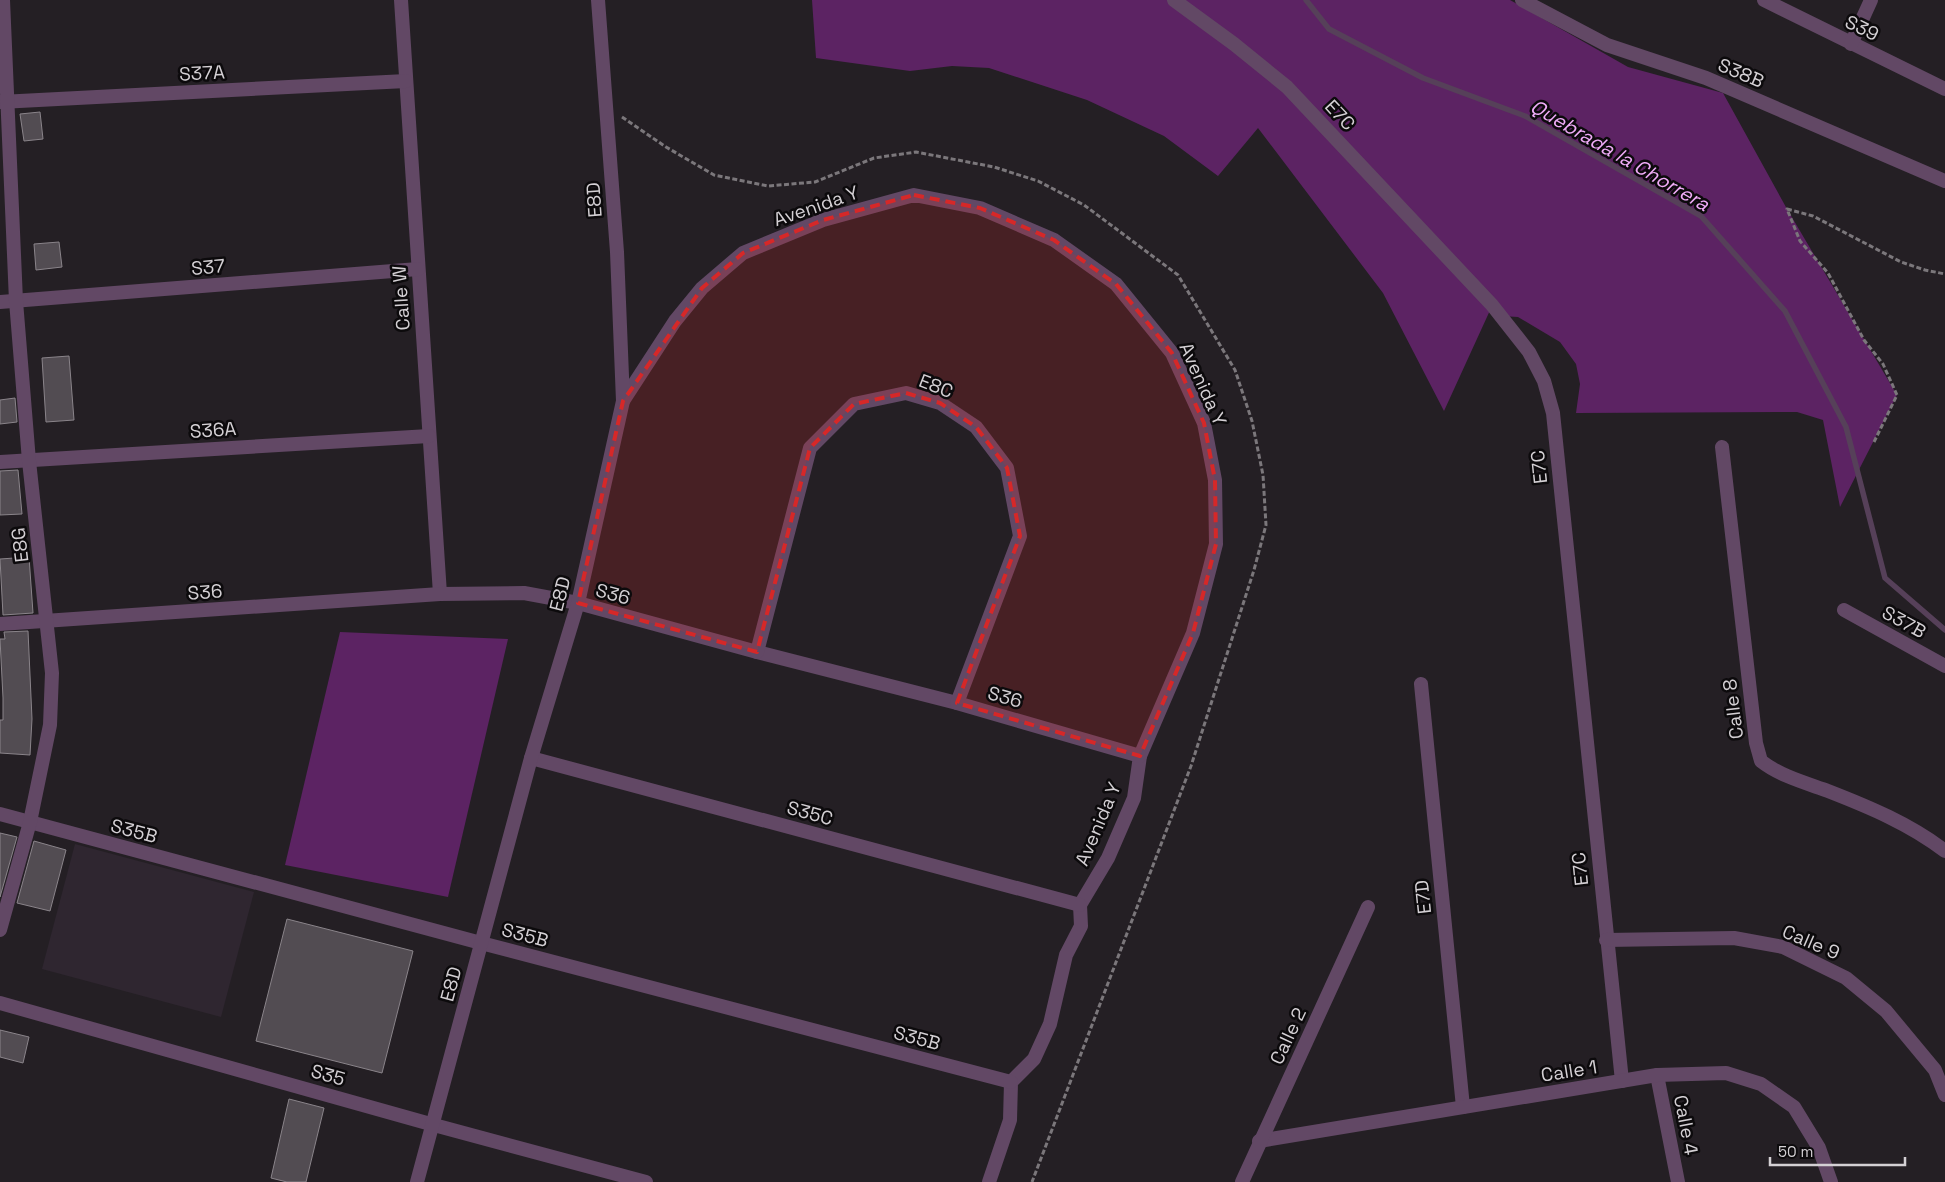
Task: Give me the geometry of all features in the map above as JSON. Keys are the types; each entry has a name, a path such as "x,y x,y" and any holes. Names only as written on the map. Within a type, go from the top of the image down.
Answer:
{"street":[{"name":"E8G","path":"0,930 30,822 50,725 52,674 29,461 16,301 4,102 3,0"},
{"name":"Calle W","path":"400,0 440,594"},
{"name":"E8D","path":"417,1182 434,1125 531,758 578,603 623,401 607,107 598,0"},
{"name":"E7C","path":"1174,0 1234,44 1287,87 1492,305 1529,352 1544,381 1553,414 1622,1081"},
{"name":"S38B","path":"1522,0 1607,45 1706,78 1945,181"},
{"name":"S39","path":"1764,0 1945,89"},
{"path":"1851,44 1871,0"},
{"name":"S37A","path":"4,102 406,81"},
{"name":"Avenida Y","path":"623,401 675,321 702,288 743,253 824,220 914,195 980,208 1054,240 1116,284 1172,353 1204,423 1215,480 1216,544 1194,633 1140,756 1134,798 1108,858 1080,905 1081,926 1066,955 1050,1024 1034,1059 1012,1082"},
{"name":"S37","path":"0,302 418,269"},
{"name":"E8C","path":"757,652 810,448 854,404 906,394 940,403 976,427 1007,468 1020,536 957,703"},
{"name":"S36A","path":"0,462 429,436"},
{"name":"Calle 8","path":"1722,447 1754,733 1757,752 1761,761 1780,773 1859,803 1916,831 1945,851"},
{"name":"S36","path":"0,624 440,594 524,593 578,603 757,652 957,703 1140,756"},
{"name":"S37B","path":"1844,610 1945,666"},
{"name":"E7D","path":"1421,684 1463,1107"},
{"name":"S35C","path":"531,758 1080,905"},
{"name":"S35B","path":"0,814 1012,1082"},
{"name":"Calle 2","path":"1242,1182 1259,1141 1368,907"},
{"name":"Calle 9","path":"1606,940 1734,938 1784,947 1846,978 1886,1011 1934,1070 1945,1095"},
{"name":"S35","path":"0,1003 434,1125 646,1182"},
{"name":"Calle 1","path":"1259,1141 1657,1075 1726,1073 1760,1084 1794,1107 1819,1148 1831,1182"},
{"name":"Calle 4","path":"1657,1075 1678,1182"},
{"path":"989,1182 1010,1120 1012,1082"}],"path":[{"path":"607,107 666,147 714,175 768,186 815,182 874,158 916,152 994,167 1038,181 1084,205 1178,276 1235,370 1252,421 1263,475 1266,525 1254,570 1191,766 1032,1182"},
{"path":"1874,442 1897,394 1883,364 1864,340 1828,273 1800,242 1787,209 1813,216 1900,262 1945,274"}],"highlighted area":[{"path":"914,195 980,208 1054,240 1116,284 1172,353 1204,423 1215,480 1216,544 1193,633 1140,756 957,703 1020,536 1007,468 976,427 940,403 906,393 854,404 810,448 757,652 578,603 623,401 702,288 743,253 823,220"}],"shaded area":[{"path":"812,0 1510,0 1628,67 1723,93 1787,209 1897,395 1840,507 1823,420 1797,412 1576,413 1580,384 1576,364 1560,342 1518,317 1501,316 1492,306 1444,411 1383,293 1258,128 1218,176 1164,136 1087,100 989,68 952,66 910,71 816,58"},
{"path":"340,632 508,639 448,897 285,865"},
{"path":"75,844 254,892 221,1017 42,969"}],"building":[{"path":"40,112 43,139 24,141 20,114"},
{"path":"59,242 62,267 36,270 34,244"},
{"path":"69,356 74,420 46,422 42,358"},
{"path":"15,398 17,422 0,424 0,400"},
{"path":"18,470 22,514 0,515 0,471"},
{"path":"29,557 33,613 3,615 0,559"},
{"path":"28,631 32,719 30,755 0,753 0,720 3,720 3,698 0,639 5,639 4,632"},
{"path":"0,833 17,837 0,897"},
{"path":"34,841 66,850 50,911 17,903"},
{"path":"287,919 413,951 382,1073 256,1041"},
{"path":"0,1030 29,1037 23,1063 0,1057"},
{"path":"289,1099 324,1108 306,1182 287,1182 271,1178"}],"waterway":[{"name":"Quebrada la Chorrera","path":"1306,0 1329,29 1423,78 1525,116 1701,216 1785,311 1846,427 1885,578 1945,630"}]}
